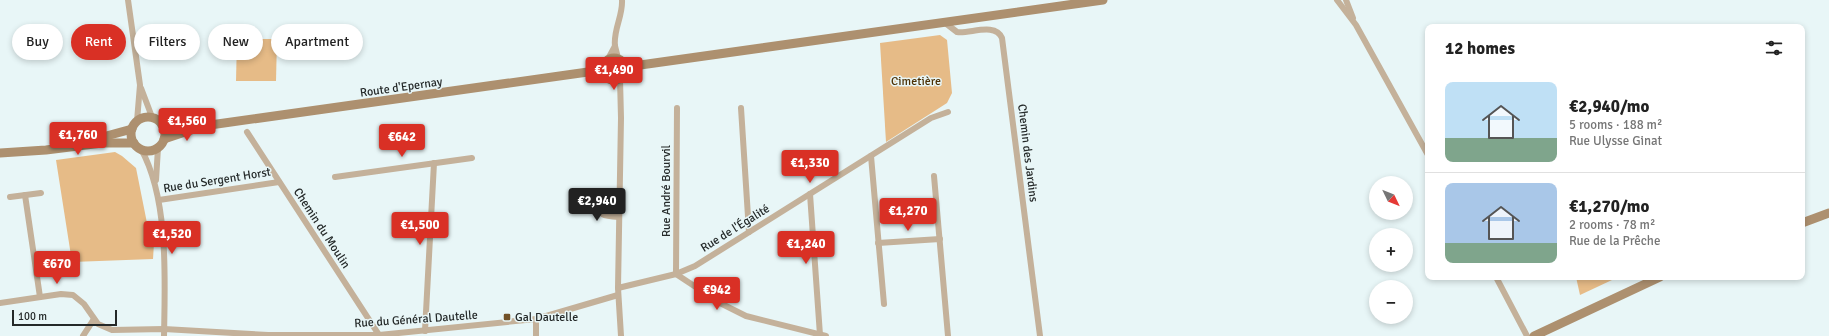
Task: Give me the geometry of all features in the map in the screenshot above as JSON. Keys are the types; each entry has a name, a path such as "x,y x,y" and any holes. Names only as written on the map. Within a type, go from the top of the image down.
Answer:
{"main road":[{"path":"626,67 1103,0"},
{"path":"615,57 618,58 626,67 623,77 620,79 608,78 602,70 603,66 608,60 615,57"},
{"name":"Route d'Epernay","path":"162,125 203,126 602,70"},
{"path":"23,151 40,146 112,135 135,125 147,117 152,117 162,125 165,134 164,139 158,148 151,150 141,149 134,143 132,133 135,125"},
{"name":"Route d'Epernay","path":"164,139 203,126"},
{"path":"0,154 46,150 102,142 134,143"},
{"path":"1805,222 1829,213"},
{"path":"1534,336 1654,280"}],"street":[{"path":"618,58 615,46 615,34 622,13 622,0"},
{"path":"1337,0 1356,25"},
{"path":"1346,0 1356,25 1425,150"},
{"path":"127,2 140,85 152,117"},
{"name":"Chemin des Jardins","path":"944,22 957,32 994,30 1001,34 1040,336"},
{"path":"608,60 615,46"},
{"path":"620,79 621,118 618,291 621,336"},
{"path":"135,125 140,85"},
{"name":"Rue André Bourvil","path":"676,274 678,108"},
{"path":"741,108 749,232"},
{"name":"Rue de l'Égalité","path":"676,274 695,266 931,118 948,112"},
{"name":"Chemin du Moulin","path":"247,132 380,335"},
{"path":"156,184 158,148"},
{"path":"141,149 156,184 159,200 164,266 164,333"},
{"path":"871,156 884,304"},
{"path":"335,176 472,158"},
{"path":"425,331 434,163"},
{"path":"934,176 948,336"},
{"name":"Rue du Sergent Horst","path":"159,200 279,182"},
{"path":"10,197 41,193"},
{"path":"676,274 720,303 746,316 823,335 810,194"},
{"path":"25,195 40,297"},
{"path":"593,200 605,216 619,217"},
{"path":"878,243 940,239"},
{"name":"Rue du Général Dautelle","path":"94,319 98,324 112,330 164,333 389,335 536,318 676,274"},
{"path":"1498,280 1527,336"},
{"path":"0,303 60,294 72,295 84,304 94,319 83,336"},
{"path":"536,318 536,336"}],"green space":[{"name":"Cimetière","path":"940,35 947,40 952,93 947,103 886,142 880,43"},
{"path":"263,39 271,39 271,60 276,60 276,81 236,81 236,60 263,60"},
{"path":"115,152 136,168 150,238 154,243 153,259 72,262 56,160"},
{"path":"1577,280 1612,280 1580,295"}],"place":[{"name":"Gal Dautelle","path":"507,317"}]}
